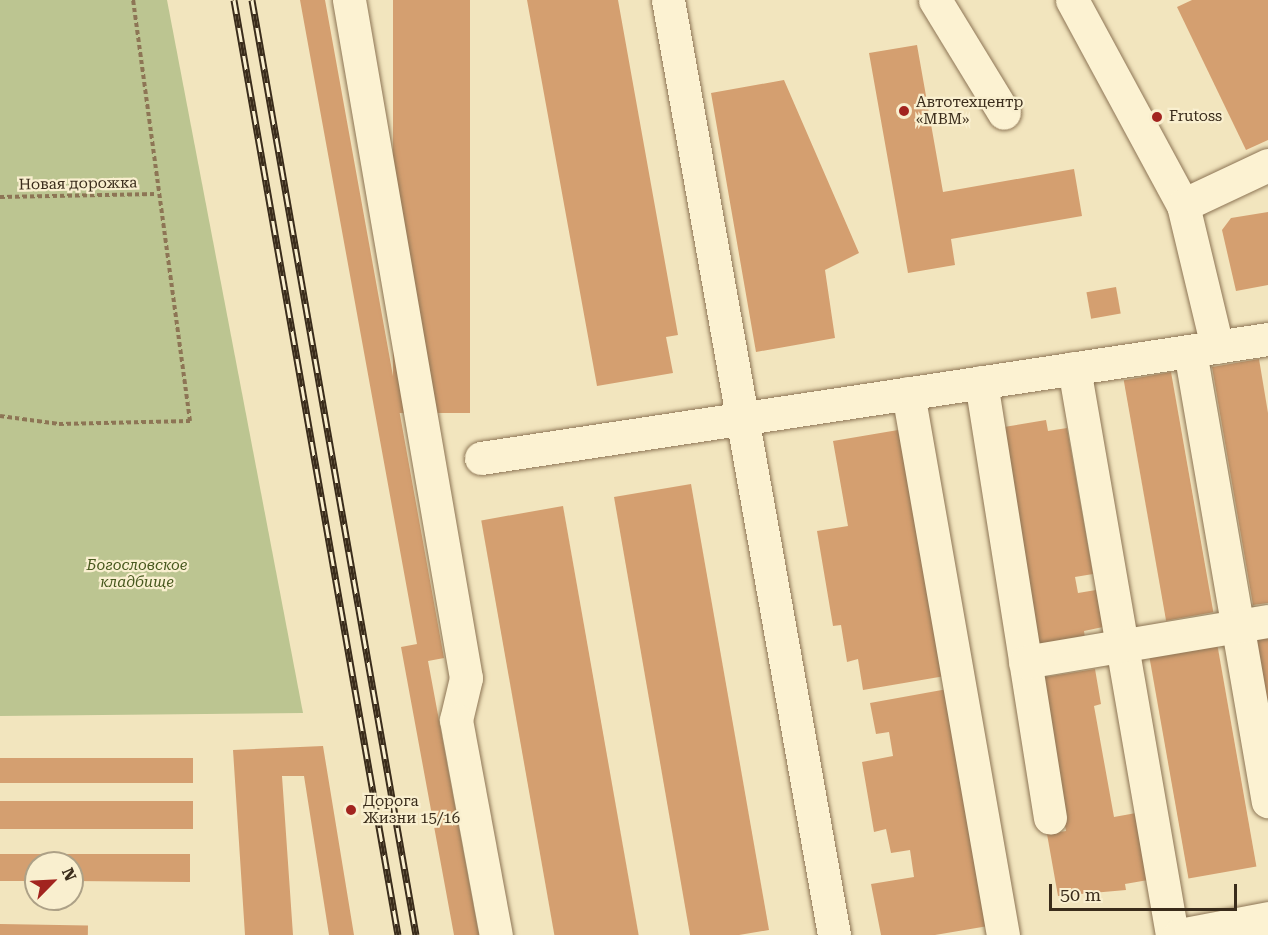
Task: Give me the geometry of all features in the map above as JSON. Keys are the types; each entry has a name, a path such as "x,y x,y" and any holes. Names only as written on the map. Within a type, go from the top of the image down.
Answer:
{"lane":[{"path":"350,0 466,678 456,720 496,935"},
{"path":"668,0 740,417 834,935"},
{"path":"935,0 1004,113"},
{"path":"1072,0 1183,205 1204,349 1253,624 1268,801"},
{"path":"1183,205 1268,165"},
{"path":"481,458 740,417 1268,339"},
{"path":"1074,368 1172,935"},
{"path":"981,382 1050,818"},
{"path":"908,393 1003,935"},
{"path":"1025,662 1253,624"},
{"path":"1179,935 1268,918"}],"path":[{"path":"0,417 59,424 190,421 156,194 133,0"},
{"name":"Новая дорожка","path":"0,198 156,194"}],"green space":[{"name":"Богословское кладбище","path":"0,0 167,0 303,713 0,716"}],"building":[{"path":"300,0 325,0 444,658 428,661 479,935 454,935 401,647 417,644"},
{"path":"393,0 470,0 470,413 393,413"},
{"path":"527,0 618,0 678,335 666,337 673,373 597,386"},
{"path":"1192,0 1268,0 1268,140 1246,150 1177,7"},
{"name":"Автотехцентр «МВМ»","path":"917,45 943,192 1074,169 1082,216 951,239 955,265 908,273 869,53"},
{"path":"784,80 859,253 825,270 835,338 756,352 711,93"},
{"path":"1268,212 1268,285 1236,291 1222,230 1231,218"},
{"path":"1116,287 1121,314 1091,319 1086,292"},
{"path":"1259,359 1268,413 1268,603 1253,605 1212,367"},
{"path":"1171,372 1213,612 1166,621 1124,380"},
{"path":"1046,420 1048,431 1067,428 1093,574 1075,577 1078,593 1096,590 1103,627 1084,631 1085,638 1036,647 998,428"},
{"path":"904,429 945,676 863,690 858,659 847,662 841,625 833,626 817,531 848,526 833,441"},
{"path":"691,484 769,930 739,935 690,935 614,497"},
{"path":"563,506 639,935 554,935 481,520"},
{"path":"1268,636 1268,700 1267,700 1256,638"},
{"path":"1217,643 1256,867 1188,879 1149,655"},
{"path":"1095,669 1101,704 1094,706 1114,817 1136,813 1148,880 1125,884 1126,890 1058,896 1047,834 1066,831 1039,678"},
{"path":"953,688 994,925 935,935 881,935 871,884 914,877 910,850 891,853 886,829 874,832 862,762 893,756 889,732 876,734 870,703"},
{"path":"323,746 354,935 329,935 304,776 282,776 293,935 245,935 233,750"},
{"path":"0,758 193,758 193,783 0,783"},
{"path":"0,801 193,801 193,829 0,829"},
{"path":"0,854 24,854 24,881 0,881"},
{"path":"84,854 190,854 190,882 84,881"},
{"path":"0,924 88,926 88,935 0,935"}],"railway":[{"path":"234,0 398,935"},
{"path":"252,0 416,935"}],"place":[{"name":"Автотехцентр «МВМ»","path":"904,111"},
{"name":"Frutoss","path":"1157,117"},
{"name":"Дорога Жизни 15/16","path":"351,810"}]}
